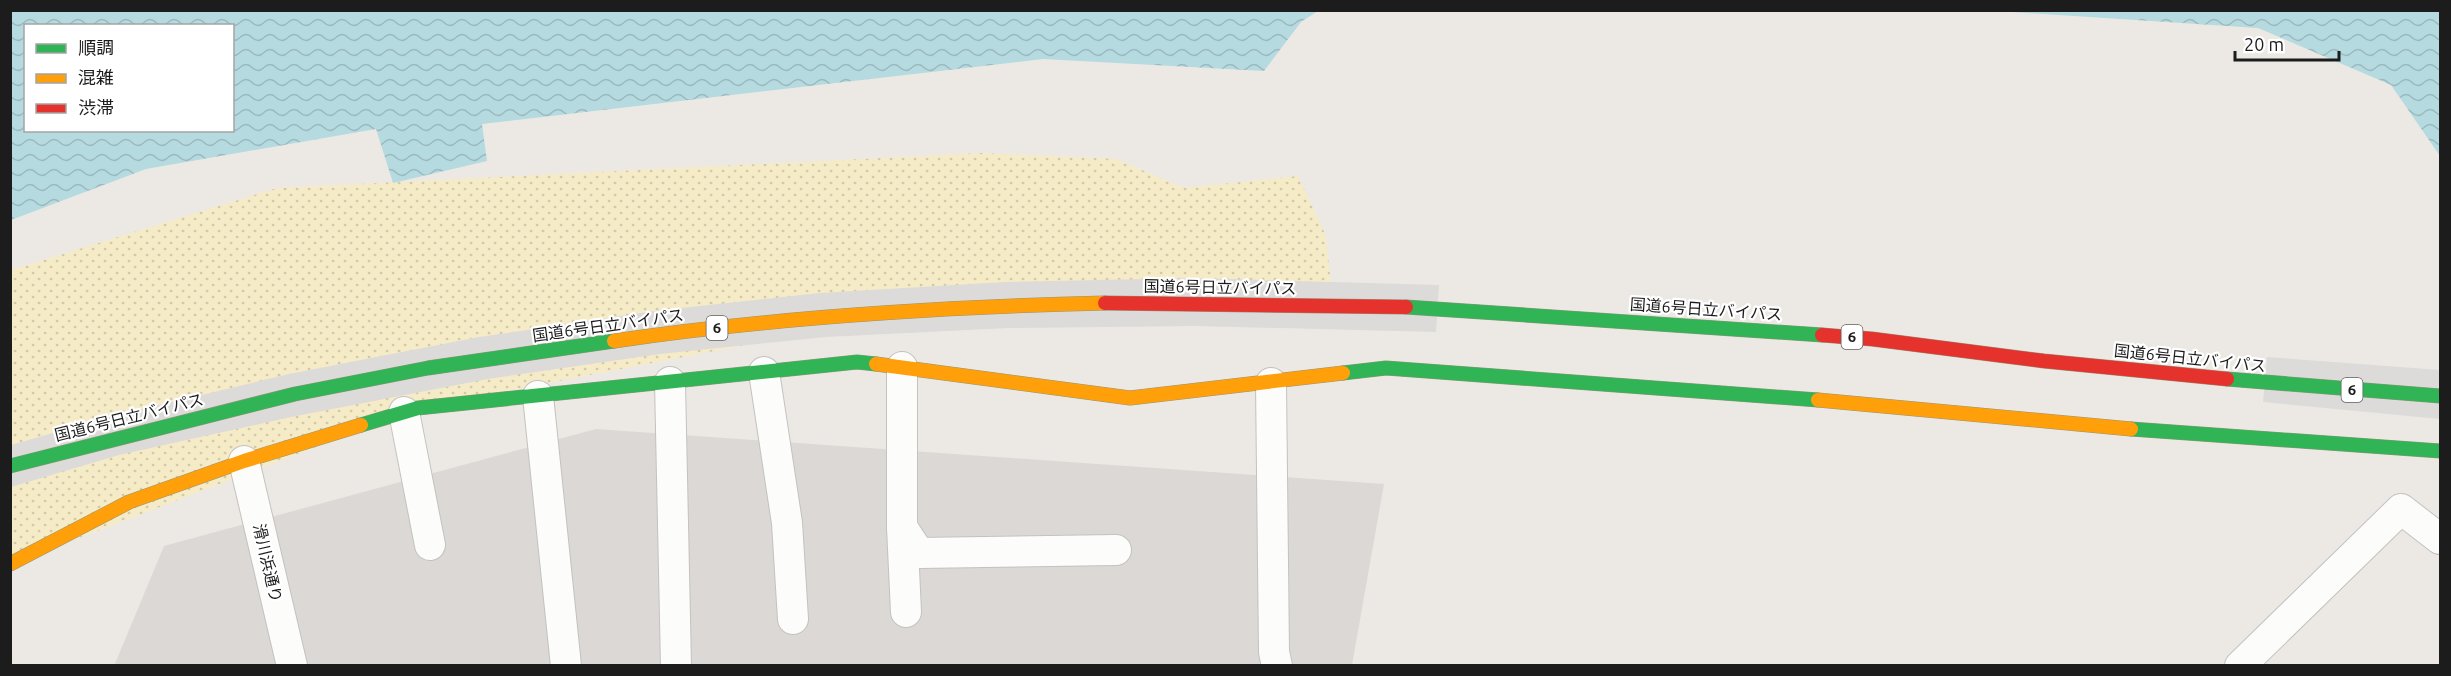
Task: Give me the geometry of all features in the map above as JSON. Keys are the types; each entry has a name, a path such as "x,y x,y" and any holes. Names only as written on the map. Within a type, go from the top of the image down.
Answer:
{"main road":[{"name":"国道6号日立バイパス","path":"10,466 295,394 428,368 658,334 815,318 976,306 1130,303 1438,308 1861,338 2044,361 2264,383 2440,396"},
{"path":"10,564 129,502 244,461 418,408 857,362 1130,398 1386,368 1765,395 2180,433 2440,451"}],"street":[{"path":"902,367 902,527 906,612"},
{"path":"764,372 787,524 794,619"},
{"path":"670,382 676,666"},
{"path":"1271,383 1276,666"},
{"path":"538,396 566,666"},
{"path":"404,412 430,545"},
{"name":"滑川浜通り","path":"244,461 292,666"},
{"path":"2240,666 2400,509 2440,539"},
{"path":"902,527 919,552 1116,550"}],"shaded area":[{"path":"596,429 1384,484 1352,665 114,666 164,546"}],"sand":[{"path":"981,153 1116,159 1184,188 1298,176 1326,236 1333,305 840,327 418,408 11,564 11,270 277,188"}],"water":[{"path":"11,10 1318,10 1301,22 1264,71 1043,59 482,124 487,161 393,183 376,129 146,169 11,220"},
{"path":"1997,11 2440,11 2440,156 2391,85 2258,28"}],"pier":[{"path":"1195,278 1439,285 1436,332 1196,326 1008,328 826,337 660,354 488,379 291,417 119,455 11,487 11,445 109,417 289,374 479,337 654,311 820,293 1005,282"},
{"path":"2267,357 2440,370 2440,419 2263,402"}],"traffic: fast":[{"path":"1406,307 1822,335"},
{"path":"10,466 295,394 428,368 614,341"},
{"path":"361,425 418,408 857,362 876,364"},
{"path":"1343,373 1386,368 1818,400"},
{"path":"2227,379 2440,396"},
{"path":"2131,429 2440,451"}],"traffic: slow":[{"path":"614,341 797,319 859,314 1105,303"},
{"path":"876,364 1130,398 1343,373"},
{"path":"1818,400 2131,429"},
{"path":"10,564 129,502 244,461 361,425"}],"traffic: jam":[{"path":"1105,303 1406,307"},
{"path":"1822,335 1872,339 2044,361 2227,379"}]}
